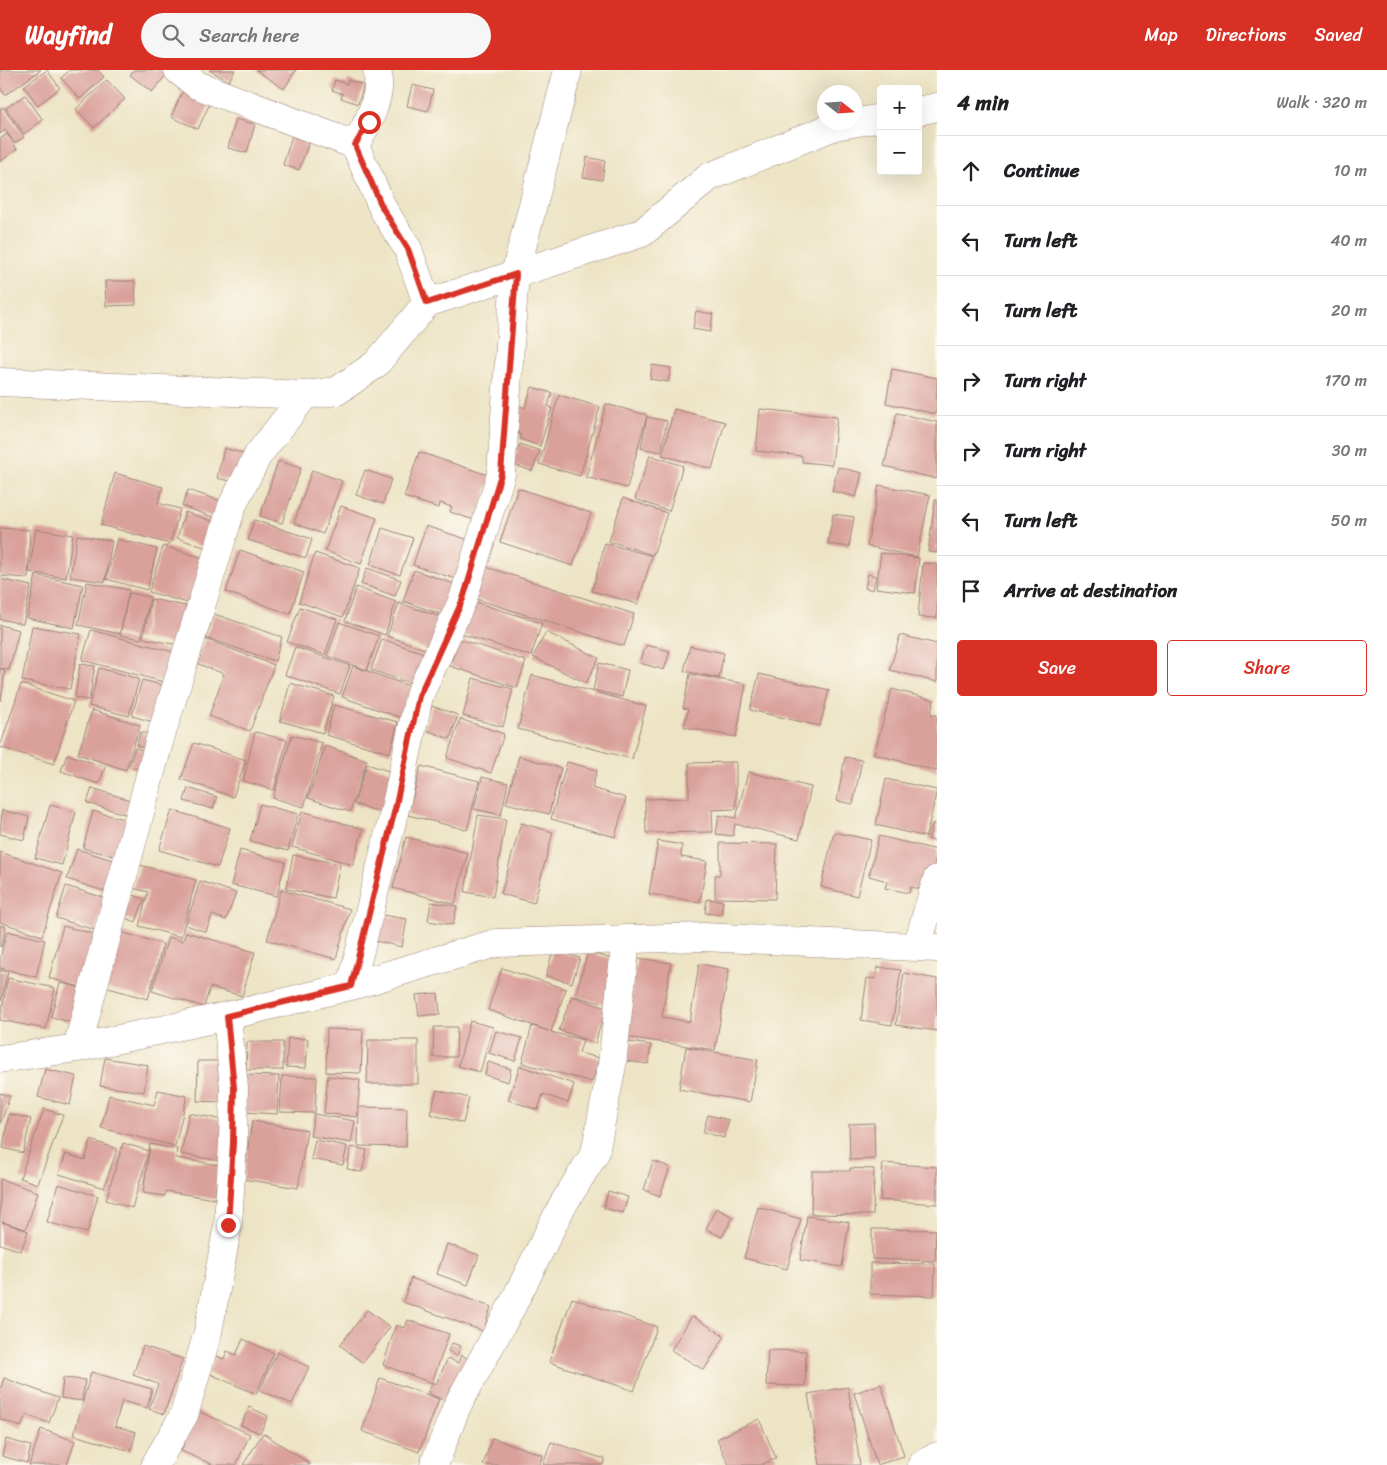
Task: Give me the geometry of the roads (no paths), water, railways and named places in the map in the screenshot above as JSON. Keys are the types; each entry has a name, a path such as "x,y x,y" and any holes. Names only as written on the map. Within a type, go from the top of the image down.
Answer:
{"street":[{"path":"178,70 197,85 355,145 383,209 408,249 427,303"},
{"path":"355,145 369,122 380,80 377,70"},
{"path":"351,986 396,805 419,696 463,599 501,474 516,274 568,70"},
{"path":"922,110 937,108"},
{"path":"0,382 305,395 337,391 376,364 427,303 642,233 709,177 835,126 877,119"},
{"path":"77,1048 159,742 232,506 258,455 305,395"},
{"path":"0,1059 77,1048 227,1016 351,986 496,943 703,937 927,948 937,879"},
{"path":"434,1465 457,1406 513,1304 562,1206 595,1153 612,1065 626,939"},
{"path":"155,1465 184,1415 208,1332 228,1225 234,1088 227,1016"},
{"path":"922,1465 937,1456"}]}
